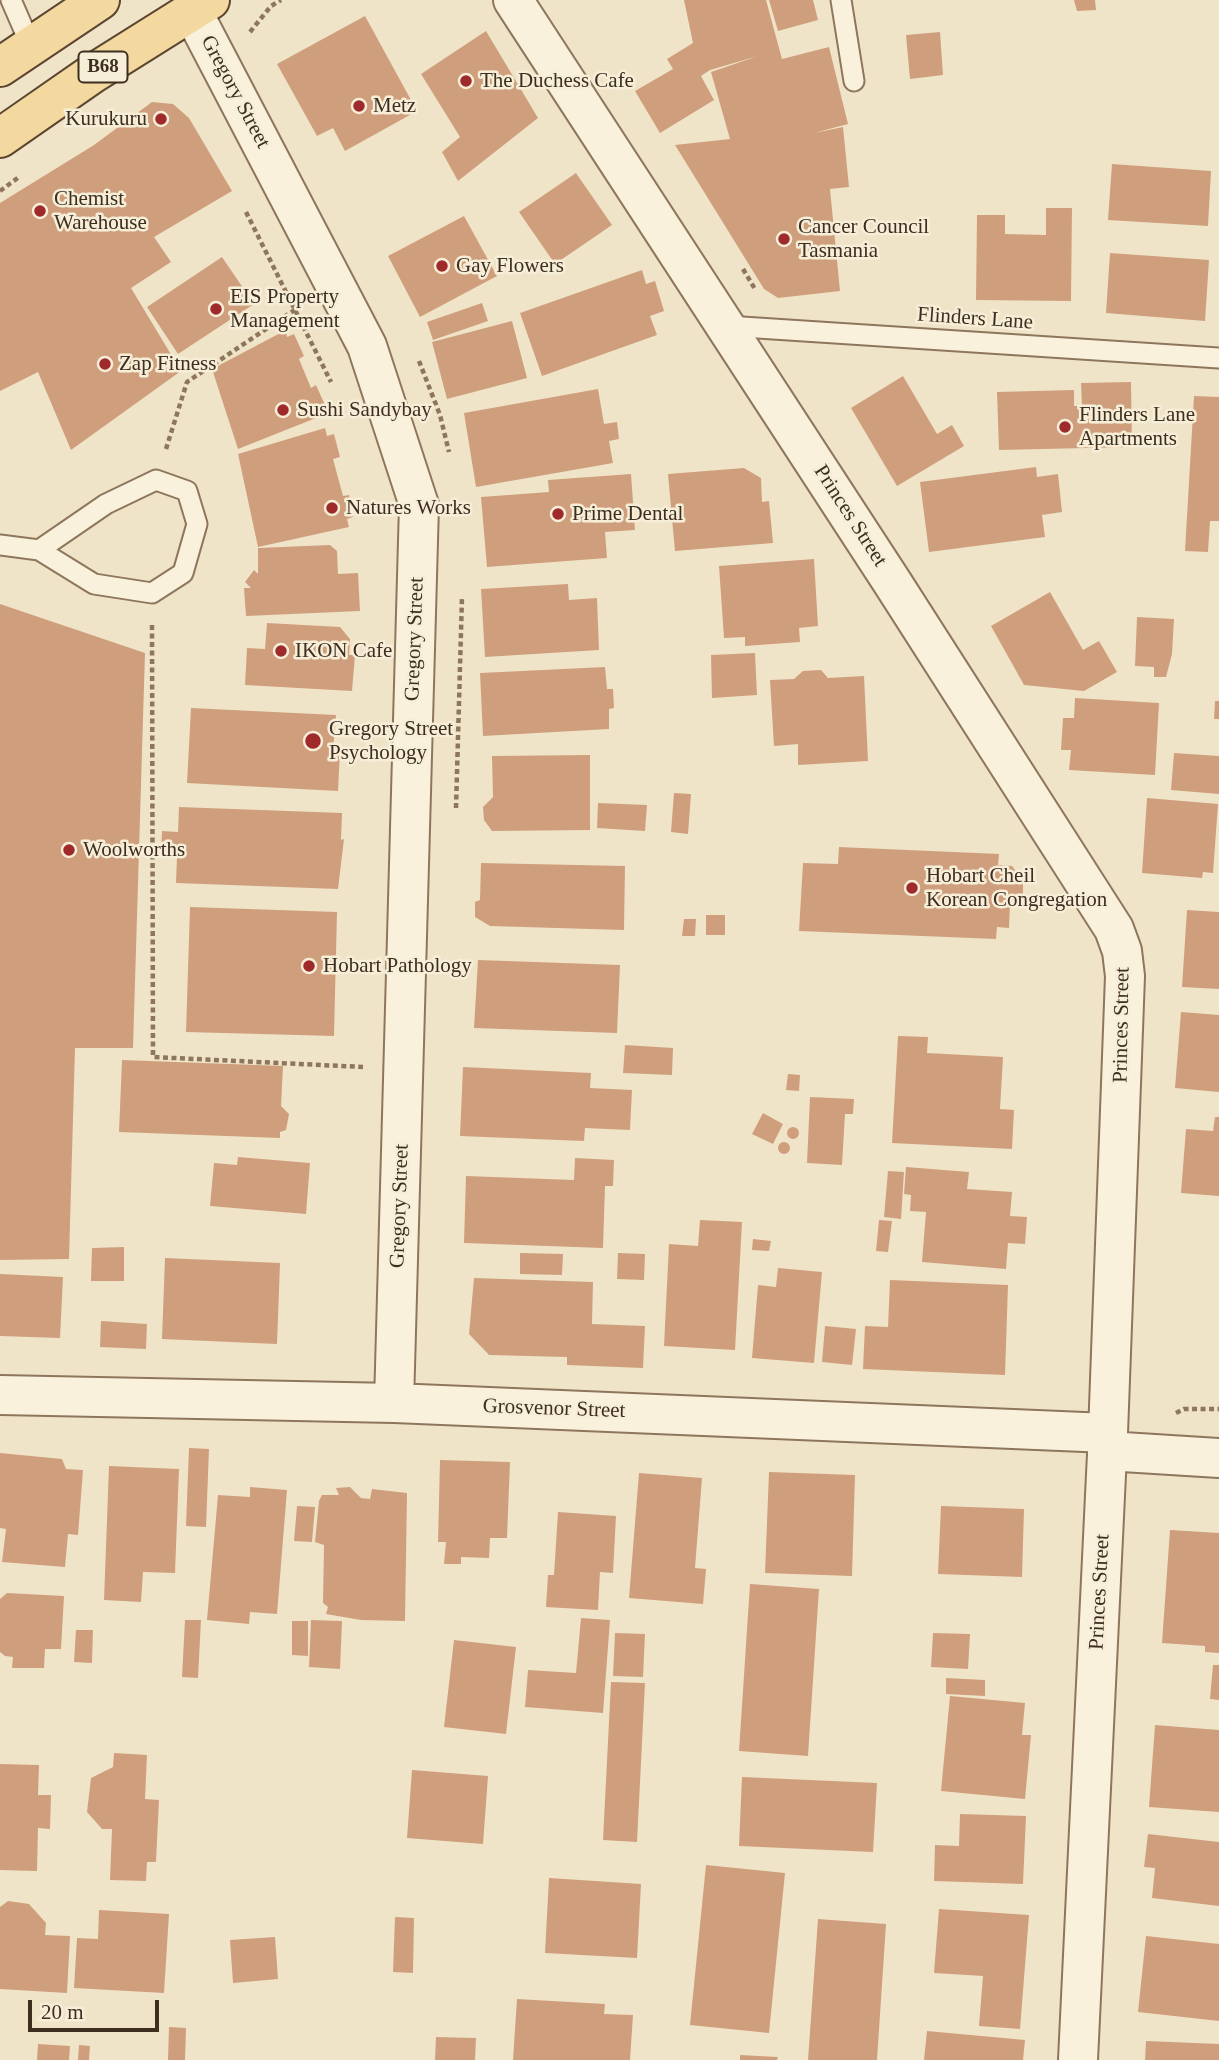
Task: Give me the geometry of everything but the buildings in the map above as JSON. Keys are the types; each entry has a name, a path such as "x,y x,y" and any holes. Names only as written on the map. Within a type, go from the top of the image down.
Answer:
{"main road":[{"name":"B68","path":"0,67 100,0"},
{"name":"B68","path":"0,138 92,74 201,6"}],"street":[{"name":"Princes Street","path":"513,0 727,326 1114,929 1122,951 1125,990 1078,2060"},
{"name":"Gregory Street","path":"201,6 217,57 367,346 419,505 394,1403"},
{"name":"Grosvenor Street","path":"0,1395 394,1403 1107,1442 1219,1458"}],"lane":[{"path":"10,0 31,46"},
{"path":"841,0 854,81"},
{"name":"Flinders Lane","path":"727,326 1219,358"},
{"path":"0,545 39,550 94,584 152,593 183,573 197,523 187,491 156,480 106,504 39,550"}],"path":[{"path":"217,57 243,41 271,6 281,0"},
{"path":"0,191 26,173"},
{"path":"243,208 334,388"},
{"path":"156,480 187,382 334,283"},
{"path":"152,593 153,1057 364,1067"},
{"path":"364,1080 365,1053"}],"place":[{"name":"The Duchess Cafe","path":"466,81"},
{"name":"Metz","path":"359,106"},
{"name":"Kurukuru","path":"161,119"},
{"name":"Chemist Warehouse","path":"40,211"},
{"name":"Cancer Council Tasmania","path":"784,239"},
{"name":"Gay Flowers","path":"442,266"},
{"name":"EIS Property Management","path":"216,309"},
{"name":"Zap Fitness","path":"105,364"},
{"name":"Sushi Sandybay","path":"283,410"},
{"name":"Flinders Lane Apartments","path":"1065,427"},
{"name":"Natures Works","path":"332,508"},
{"name":"Prime Dental","path":"558,514"},
{"name":"IKON Cafe","path":"281,651"},
{"name":"Gregory Street Psychology","path":"313,741"},
{"name":"Woolworths","path":"69,850"},
{"name":"Hobart Cheil Korean Congregation","path":"912,888"},
{"name":"Hobart Pathology","path":"309,966"}]}
